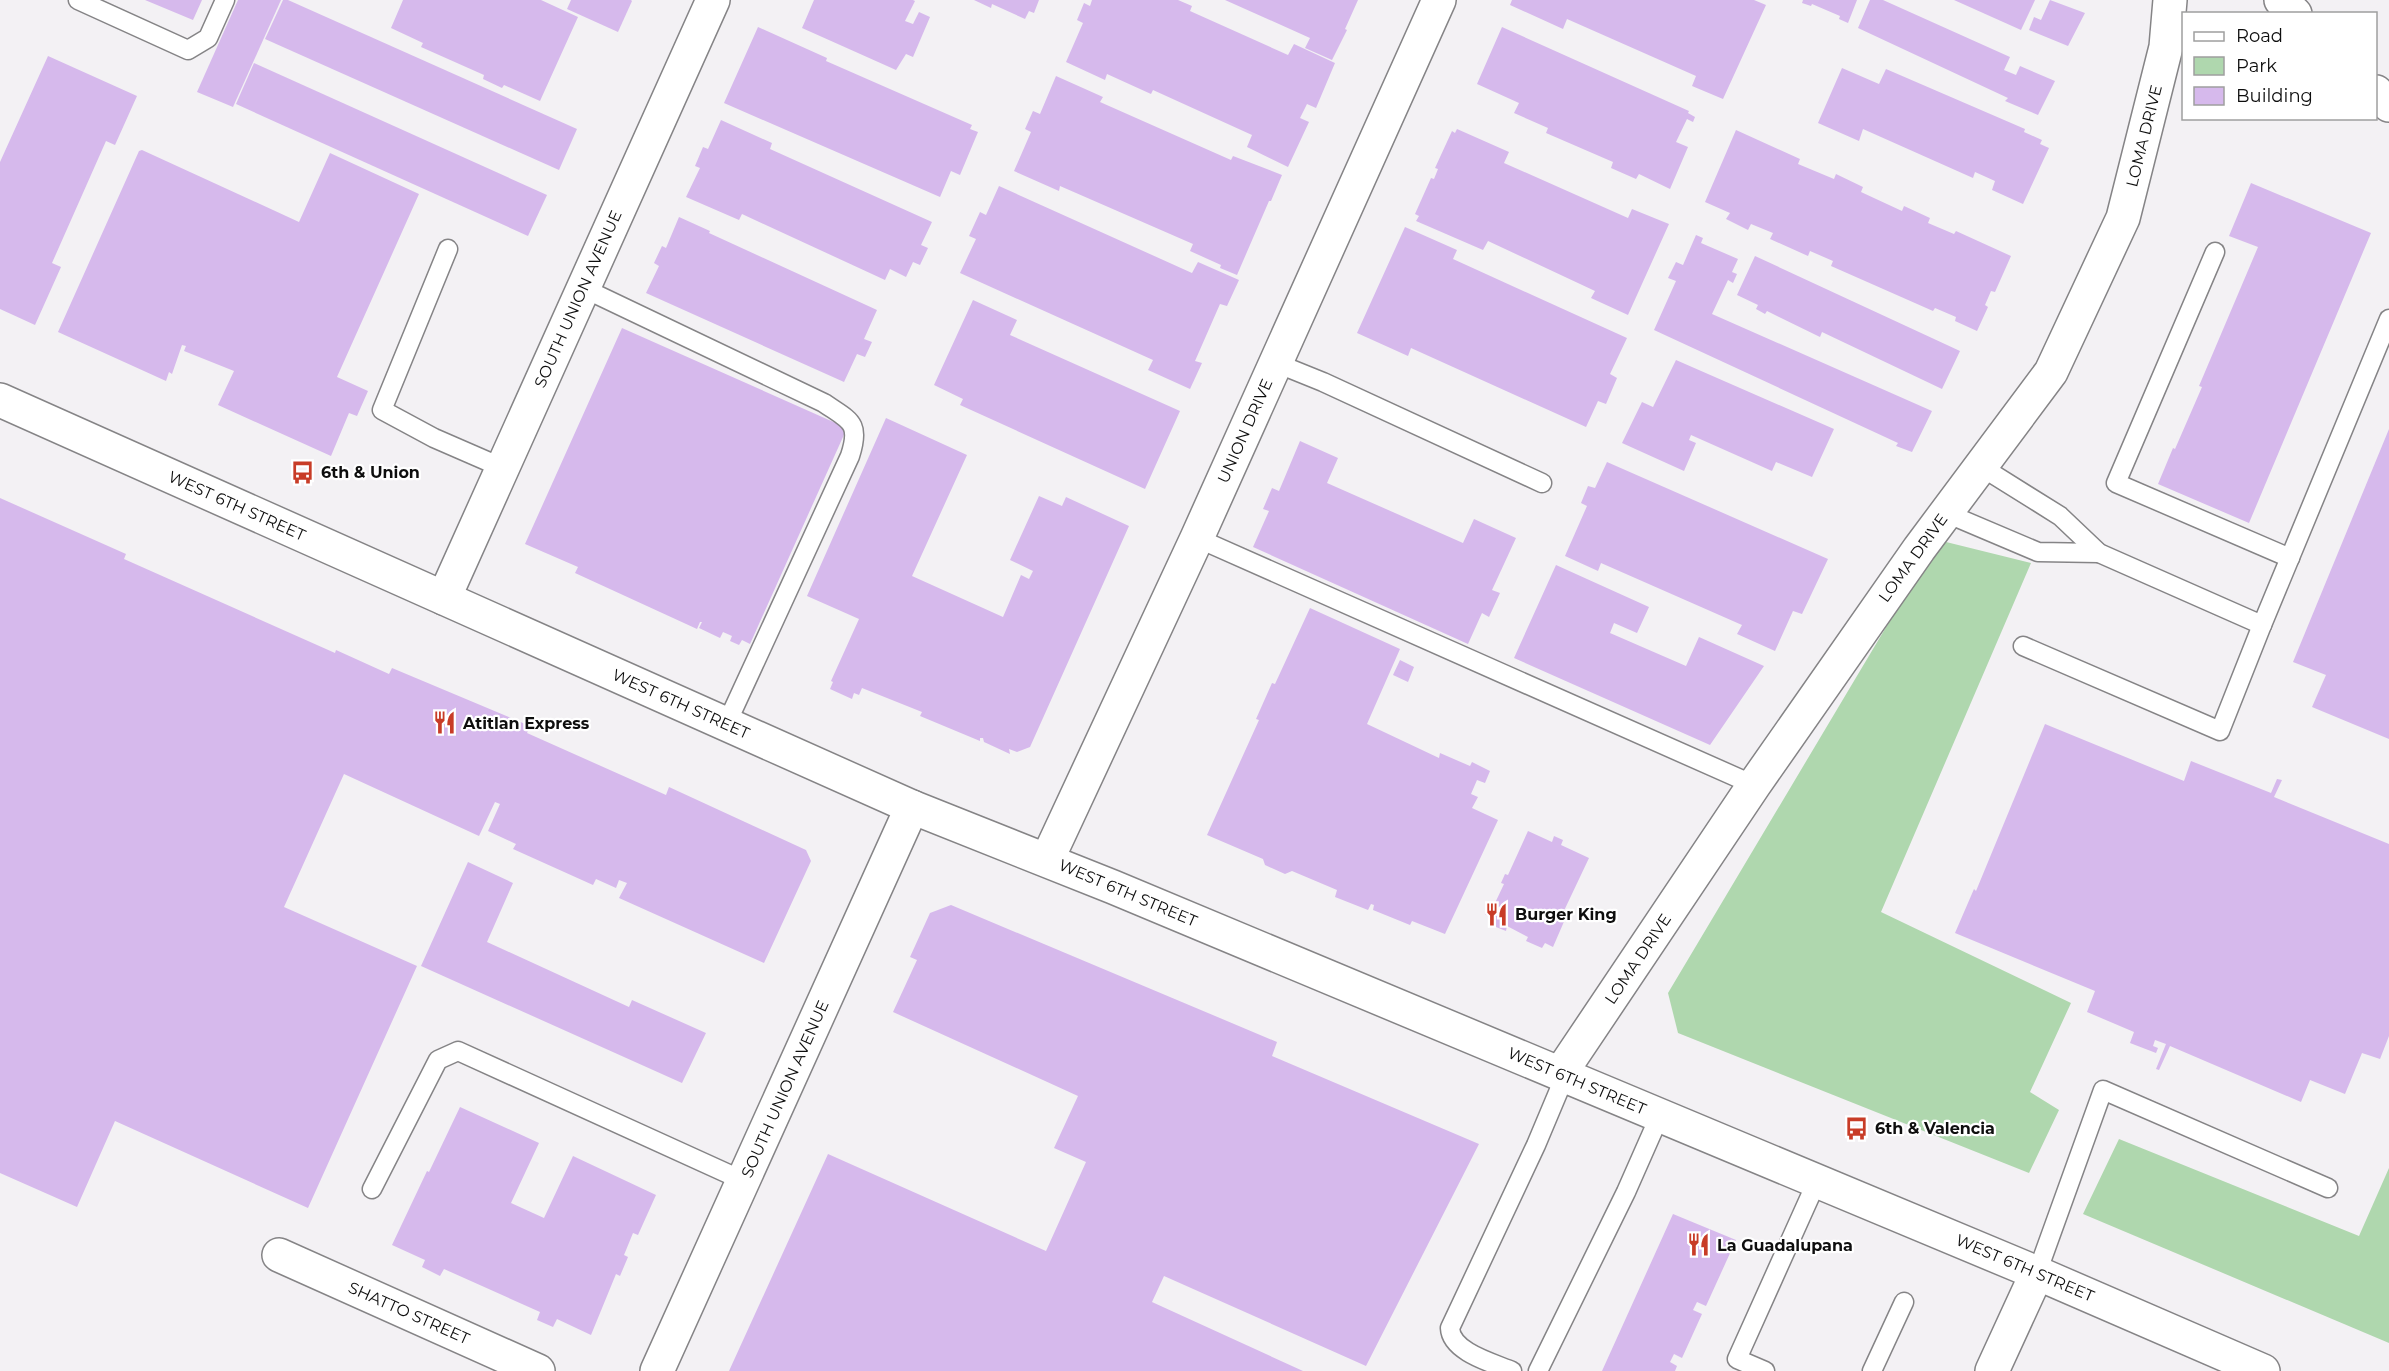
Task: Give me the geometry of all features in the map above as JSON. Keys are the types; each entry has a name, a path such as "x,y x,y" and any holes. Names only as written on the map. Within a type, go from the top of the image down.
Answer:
{"street":[{"name":"SOUTH UNION AVENUE","path":"444,598 713,0"},
{"name":"UNION DRIVE","path":"1047,860 1197,538 1439,0"},
{"name":"LOMA DRIVE","path":"1562,1075 1755,785 1946,513 2051,372 2123,218 2166,47 2170,0"},
{"path":"2281,0 2293,12"},
{"path":"2377,93 2389,105"},
{"name":"WEST 6TH STREET","path":"0,400 912,807 1047,860 2037,1273 2263,1371"},
{"name":"SOUTH UNION AVENUE","path":"657,1371 912,807"},
{"name":"SHATTO STREET","path":"279,1256 538,1371"},
{"path":"1992,1371 2037,1273"}],"lane":[{"path":"78,0 188,50 208,38 225,0"},
{"path":"448,249 382,410 434,438 502,468"},
{"path":"2215,252 2116,483 2290,558"},
{"path":"583,288 824,403 851,422 854,430 856,438 850,456 726,725"},
{"path":"2023,646 2220,731 2389,319"},
{"path":"1276,363 1323,382 1542,483"},
{"path":"1980,466 2060,516 2099,553 2262,625"},
{"path":"1946,513 2038,552 2099,553"},
{"path":"1197,538 1755,785"},
{"path":"372,1189 438,1060 458,1051 744,1181"},
{"path":"1512,1371 1454,1343 1450,1328 1536,1145 1562,1075"},
{"path":"2037,1273 2103,1090 2328,1188"},
{"path":"1538,1371 1626,1192 1660,1116"},
{"path":"1765,1371 1737,1359 1816,1181"},
{"path":"1872,1371 1905,1302"}],"green space":[{"path":"1938,540 2031,563 1881,912 2071,1003 2030,1092 2059,1110 2029,1173 1678,1033 1668,993"},
{"path":"2119,1139 2359,1236 2389,1168 2389,1343 2083,1214"}],"building":[{"path":"145,0 202,0 193,20"},
{"path":"238,0 281,0 233,107 197,92"},
{"path":"283,0 288,0 577,129 559,170 265,39"},
{"path":"403,0 541,0 578,17 540,101 504,85 502,88 483,79 484,75 421,47 423,43 391,28"},
{"path":"571,0 632,1 618,32 567,9"},
{"path":"814,0 913,0 915,1 905,21 913,24 919,12 930,17 913,57 906,54 896,70 802,28"},
{"path":"974,0 1039,0 1034,13 1029,11 1025,19 992,4 991,8"},
{"path":"1092,0 1178,0 1192,6 1190,11 1288,55 1294,44 1335,63 1316,108 1307,104 1300,118 1309,122 1288,167 1247,147 1252,135 1153,90 1151,94 1107,74 1105,80 1066,62 1083,23 1077,20 1084,3 1090,6"},
{"path":"1225,0 1358,0 1345,29 1347,30 1332,60 1305,48 1310,38"},
{"path":"1512,0 1754,0 1766,5 1723,99 1692,86 1696,76 1567,19 1563,29 1510,5"},
{"path":"1803,0 1857,0 1848,23 1839,19 1840,16 1812,4 1811,6 1802,3"},
{"path":"1870,0 1883,0 2010,57 2004,70 2016,75 2020,66 2055,81 2038,115 2005,101 2008,98 1858,28"},
{"path":"1954,0 2035,0 2021,30"},
{"path":"2050,0 2085,13 2068,46 2029,30 2034,17 2041,20"},
{"path":"758,27 827,58 826,61 972,125 970,129 978,132 960,175 951,171 940,197 724,103"},
{"path":"1502,27 1689,111 1688,113 1695,117 1693,122 1687,119 1676,142 1688,147 1670,189 1639,174 1636,179 1611,168 1613,162 1546,133 1548,128 1514,113 1519,103 1477,84"},
{"path":"48,56 137,96 115,145 106,141 52,263 61,267 35,325 0,309 0,162"},
{"path":"254,63 547,195 528,236 236,104"},
{"path":"1842,68 1879,84 1886,69 2025,129 2024,132 2042,140 2040,144 2049,148 2023,204 1992,190 1995,181 1975,172 1973,178 1863,129 1859,141 1818,123"},
{"path":"1056,76 1103,97 1100,102 1231,160 1233,156 1282,175 1237,275 1190,251 1193,244 1060,186 1059,191 1014,171 1031,132 1025,129 1033,111 1040,114"},
{"path":"721,120 772,143 770,149 932,222 921,245 928,248 920,265 913,262 906,277 890,269 885,280 742,214 739,220 686,197 700,168 695,166 703,147 708,149"},
{"path":"1457,129 1509,152 1504,163 1628,218 1632,209 1669,224 1628,315 1591,298 1595,291 1488,241 1483,250 1416,221 1419,216 1415,214 1431,178 1434,179 1438,169 1435,168 1452,131 1455,133"},
{"path":"1736,130 1800,159 1798,164 1834,179 1836,174 1863,187 1861,192 1902,211 1904,206 1930,218 1928,223 1954,234 1956,231 2011,256 1995,292 1991,291 1985,305 1988,307 1977,331 1955,321 1956,317 1935,308 1933,311 1831,266 1833,261 1810,251 1808,256 1770,239 1773,233 1751,224 1748,230 1726,219 1730,213 1705,202"},
{"path":"142,150 299,222 330,153 419,194 337,377 368,391 357,416 349,413 331,456 218,405 234,371 184,351 186,346 182,345 172,374 169,372 166,381 58,332 139,151"},
{"path":"2251,183 2371,233 2249,523 2158,484 2202,387 2199,386 2258,247 2229,236"},
{"path":"999,186 1192,273 1198,262 1239,280 1227,306 1220,304 1195,361 1202,363 1190,389 1148,370 1153,360 960,273 976,239 969,236 980,212 986,215"},
{"path":"679,217 877,310 864,339 872,342 865,357 857,354 844,382 646,293 659,266 654,263 662,246 666,248"},
{"path":"1405,227 1457,250 1453,259 1627,338 1610,374 1617,378 1606,404 1598,401 1586,427 1411,348 1408,356 1357,333"},
{"path":"1696,235 1703,238 1701,243 1738,259 1732,272 1737,274 1733,283 1728,280 1712,314 1932,411 1912,452 1896,446 1898,443 1654,330 1676,281 1668,278 1676,262 1683,265"},
{"path":"1755,256 1960,351 1942,389 1822,332 1820,337 1767,311 1765,314 1756,309 1758,305 1737,295"},
{"path":"973,300 1017,320 1010,335 1180,411 1145,489 960,405 963,399 934,385"},
{"path":"622,328 847,428 750,644 742,640 739,645 730,641 732,636 723,632 720,638 699,628 702,622 697,629 575,573 578,567 525,544"},
{"path":"1676,360 1834,429 1812,477 1776,462 1772,471 1691,435 1689,440 1696,443 1684,471 1622,443 1642,402 1653,407"},
{"path":"886,418 967,455 912,576 1003,617 1021,575 1029,579 1033,571 1010,560 1039,496 1062,506 1066,497 1129,526 1030,747 1017,752 1009,749 1010,754 984,742 983,738 980,738 980,741 920,716 922,712 862,688 859,695 854,693 852,699 830,689 833,682 831,681 859,619 807,596"},
{"path":"2389,429 2389,739 2312,707 2326,675 2293,662"},
{"path":"1300,441 1338,458 1327,483 1463,543 1474,519 1516,538 1492,590 1500,593 1489,617 1482,613 1468,644 1253,547 1269,511 1263,509 1272,488 1279,491"},
{"path":"1607,462 1828,559 1802,614 1793,611 1775,651 1737,634 1742,625 1601,563 1598,571 1565,556 1587,506 1581,503 1588,486 1595,488"},
{"path":"0,498 126,554 124,559 335,653 336,650 389,674 392,668 530,726 527,733 666,795 669,787 806,850 811,861 764,963 619,898 627,883 619,880 616,888 596,879 593,885 513,849 516,844 488,831 500,804 495,802 479,836 344,774 284,907 417,966 308,1208 115,1121 77,1207 0,1173"},
{"path":"1556,565 1649,607 1637,633 1614,623 1610,633 1686,666 1699,637 1764,666 1710,745 1514,658"},
{"path":"1310,608 1400,649 1367,724 1439,758 1440,753 1470,766 1472,762 1490,771 1485,783 1477,780 1471,794 1478,797 1472,808 1498,820 1445,934 1412,921 1410,925 1373,910 1374,905 1371,904 1368,910 1335,897 1337,890 1292,871 1285,874 1265,865 1263,859 1207,835 1259,720 1256,719 1272,683 1275,684"},
{"path":"1400,660 1414,667 1408,682 1393,675"},
{"path":"2045,724 2184,781 2191,761 2271,793 2277,779 2282,780 2274,797 2389,844 2389,1036 2380,1059 2362,1053 2345,1094 2310,1080 2301,1102 2170,1046 2159,1070 2156,1069 2166,1044 2155,1040 2153,1046 2158,1048 2156,1053 2130,1043 2134,1032 2087,1012 2095,991 1955,933 1974,889 1976,891"},
{"path":"1528,831 1552,842 1554,836 1563,840 1561,845 1589,858 1562,915 1566,917 1553,947 1545,943 1542,948 1526,941 1528,937 1507,926 1506,931 1491,925 1494,920 1485,914 1491,902 1495,903 1504,884 1501,883 1505,874 1508,875"},
{"path":"468,862 513,883 487,942 629,1007 632,1000 706,1033 682,1083 421,966"},
{"path":"951,905 1277,1042 1272,1056 1479,1144 1366,1366 1164,1276 1152,1302 1303,1371 729,1371 828,1154 1046,1251 1086,1162 1054,1148 1078,1096 893,1012 917,960 910,957 930,913"},
{"path":"460,1107 539,1143 511,1203 544,1218 573,1156 656,1195 638,1235 633,1233 624,1255 628,1257 620,1276 616,1274 591,1335 557,1319 553,1327 537,1320 540,1312 444,1269 440,1276 422,1267 425,1260 392,1245"},
{"path":"1673,1214 1736,1240 1706,1306 1697,1302 1693,1310 1702,1314 1682,1358 1674,1354 1670,1362 1677,1366 1675,1371 1602,1371"}],"place":[{"name":"6th & Union","path":"303,472"},
{"name":"Atitlan Express","path":"445,723"},
{"name":"Burger King","path":"1497,914"},
{"name":"6th & Valencia","path":"1857,1128"},
{"name":"La Guadalupana","path":"1699,1245"}]}
